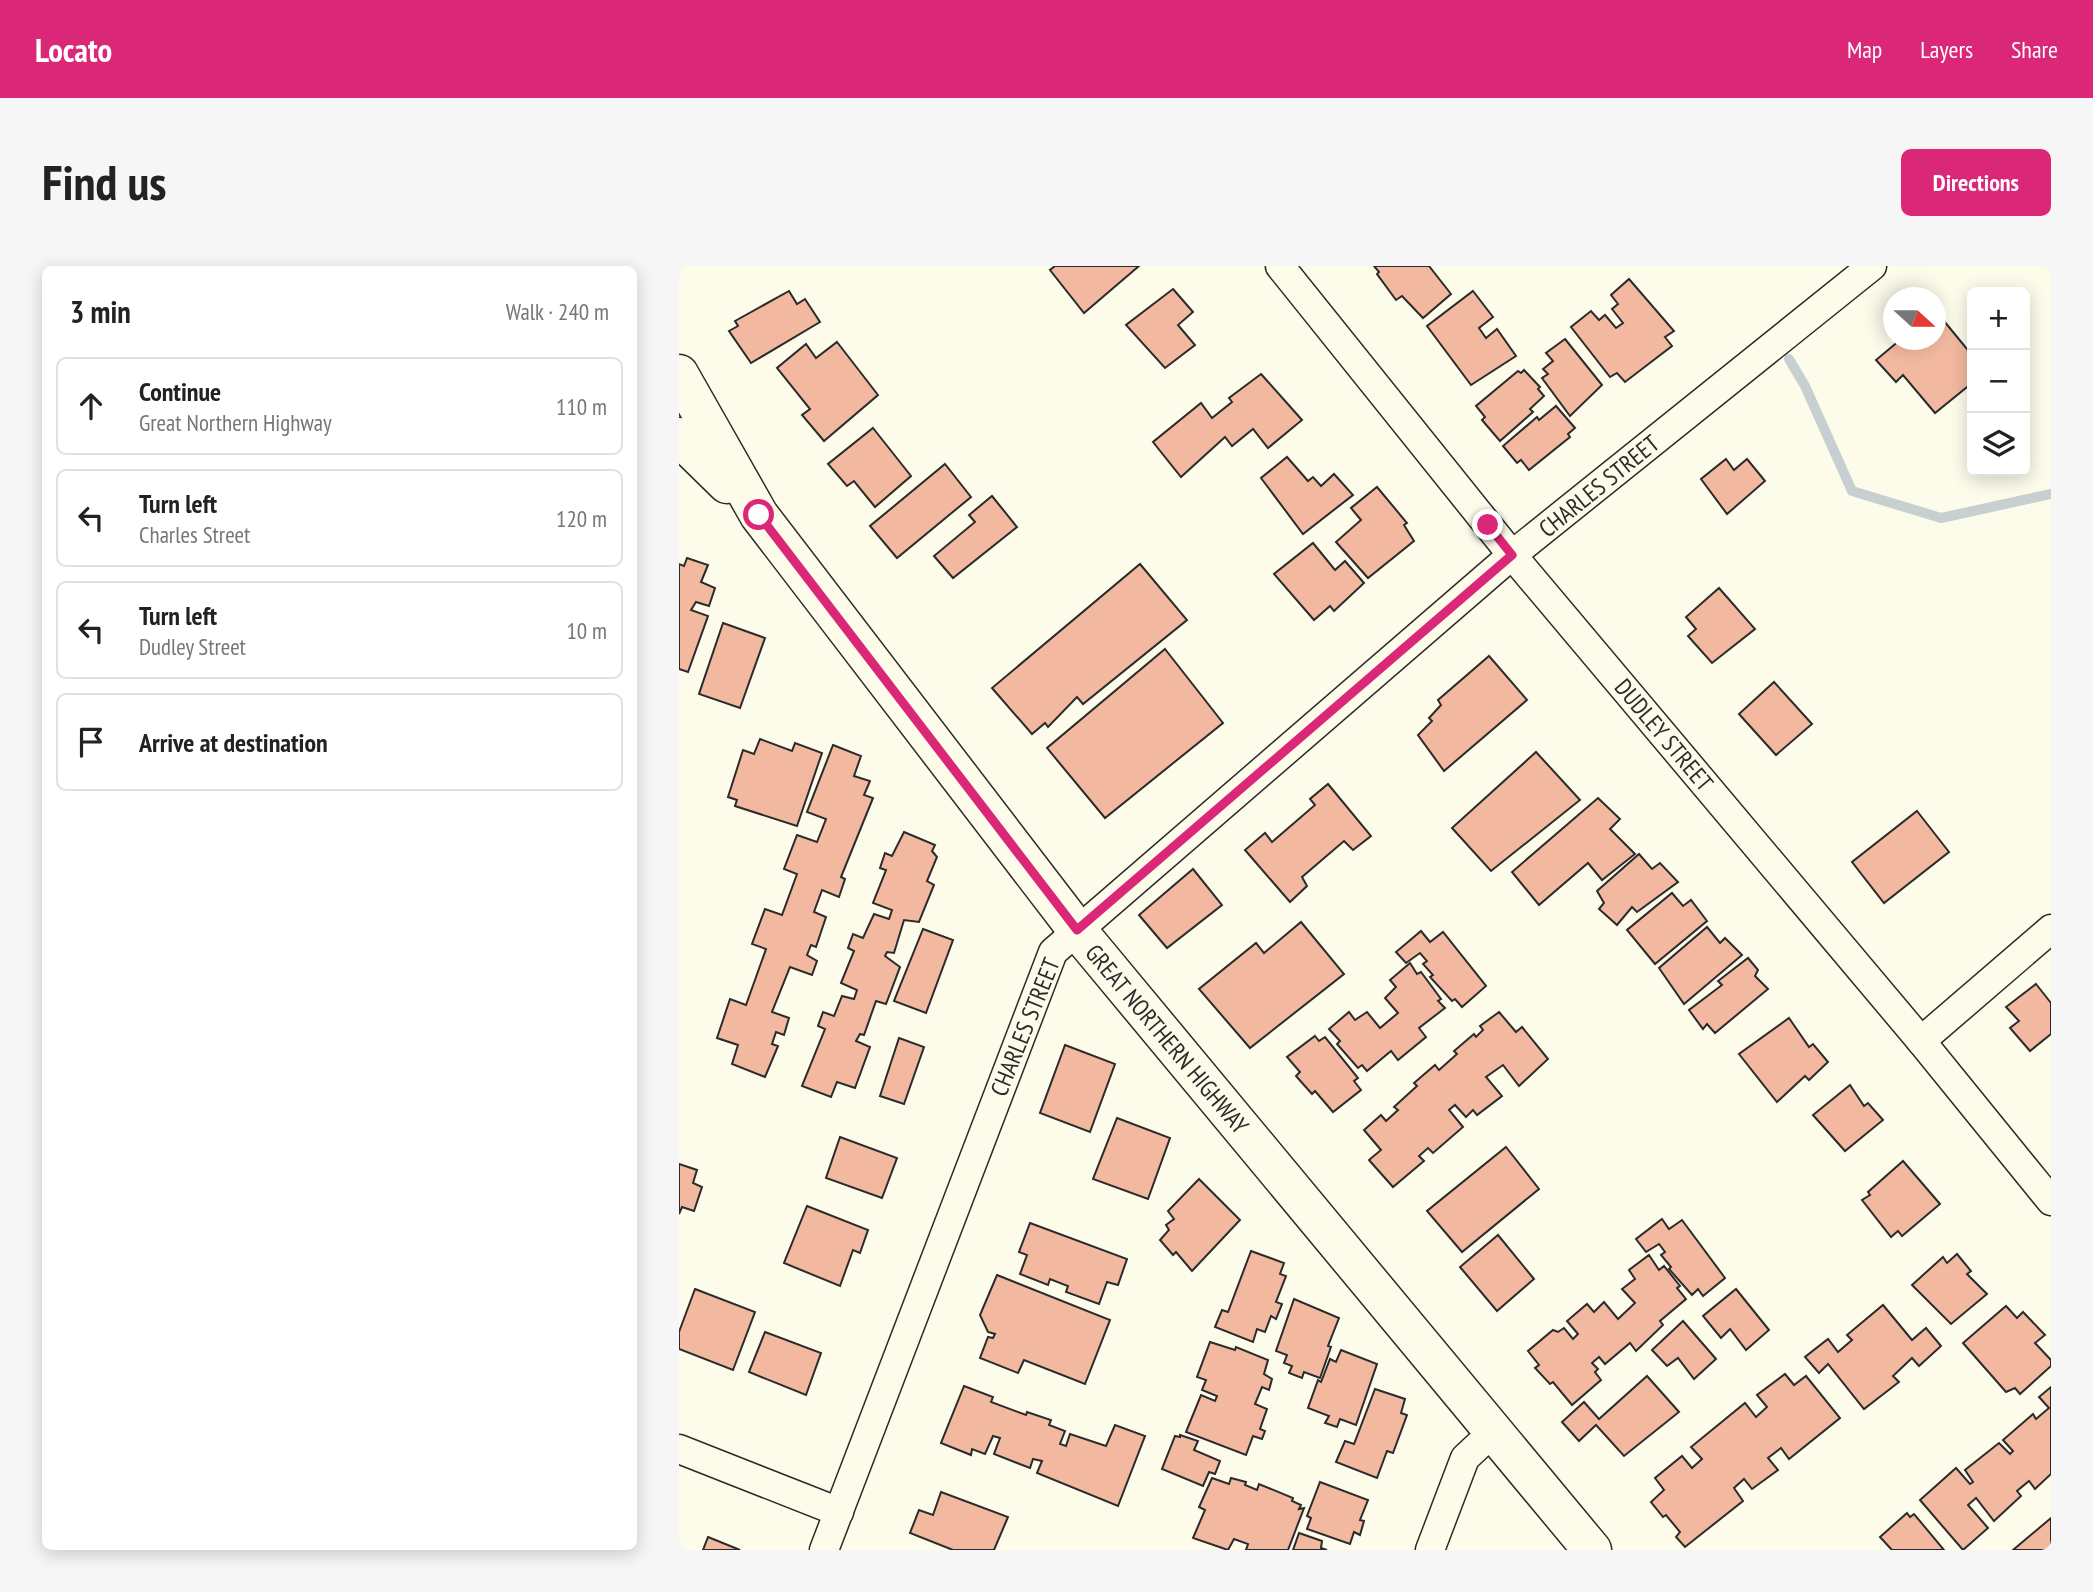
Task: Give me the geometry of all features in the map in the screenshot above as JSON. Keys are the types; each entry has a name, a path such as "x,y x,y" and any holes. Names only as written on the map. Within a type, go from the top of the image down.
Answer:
{"main road":[{"name":"GREAT NORTHERN HIGHWAY","path":"679,376 759,515 1077,930 1592,1550"},
{"name":"GREAT NORTHERN HIGHWAY","path":"679,437 759,515"}],"street":[{"name":"DUDLEY STREET","path":"1280,266 1512,555 1921,1041 2051,1200"},
{"name":"CHARLES STREET","path":"824,1550 1053,952 1512,555 1872,266"},
{"path":"1921,1041 2051,929"},
{"path":"1430,1550 1465,1458 1495,1431"},
{"path":"679,1449 839,1511"}],"building":[{"path":"1055,266 1139,266 1084,313 1050,270"},
{"path":"1374,266 1429,266 1451,294 1423,318 1402,296 1396,300"},
{"path":"1629,279 1674,331 1665,337 1672,346 1625,382 1617,373 1610,377 1571,327 1591,311 1599,320 1605,315 1616,328 1623,323 1612,309 1618,304 1611,295"},
{"path":"1173,289 1193,312 1178,325 1195,345 1165,368 1126,325"},
{"path":"789,291 797,304 805,299 820,322 751,363 729,331 738,326 735,321"},
{"path":"1473,291 1493,317 1479,328 1486,338 1497,329 1516,356 1471,385 1427,326"},
{"path":"1946,323 1967,349 1967,387 1935,413 1903,375 1896,382 1876,360 1888,350 1946,350"},
{"path":"1565,339 1602,385 1570,416 1542,378 1548,374 1543,369 1553,361 1546,353"},
{"path":"837,342 878,395 824,441 802,415 810,409 777,368 806,344 816,358"},
{"path":"1524,370 1540,387 1538,389 1544,396 1530,409 1533,412 1500,441 1482,420 1485,417 1476,406 1518,371 1521,373"},
{"path":"1261,374 1302,420 1268,448 1253,429 1232,446 1225,437 1181,477 1153,442 1201,403 1212,418 1232,402 1229,398"},
{"path":"1556,406 1575,428 1568,434 1570,437 1529,470 1521,460 1517,463 1503,446 1537,417 1539,420"},
{"path":"873,428 911,476 875,507 854,481 847,486 828,464"},
{"path":"1287,457 1308,481 1313,477 1321,486 1334,474 1353,495 1303,534 1261,478"},
{"path":"1726,459 1734,470 1747,459 1765,481 1727,514 1701,479"},
{"path":"945,464 971,497 897,558 870,526"},
{"path":"1377,487 1407,523 1404,525 1414,541 1368,578 1336,542 1361,520 1351,508"},
{"path":"992,496 1017,527 953,578 934,556 975,522 969,515"},
{"path":"1313,543 1335,570 1345,561 1364,583 1334,611 1330,606 1314,620 1274,574"},
{"path":"687,558 708,565 701,582 715,588 709,606 696,602 691,610 708,616 688,672 679,669 679,564 684,566"},
{"path":"1140,564 1187,620 1083,704 1077,697 1048,727 1045,723 1032,734 992,688"},
{"path":"1719,588 1755,629 1712,663 1688,636 1696,629 1686,617"},
{"path":"723,623 765,638 740,708 699,694"},
{"path":"1165,649 1223,723 1105,818 1047,748"},
{"path":"1489,656 1527,700 1444,771 1418,735 1432,721 1429,718 1441,705 1438,700"},
{"path":"1774,682 1812,724 1776,755 1739,714"},
{"path":"760,739 792,751 795,743 822,753 797,826 735,806 737,800 728,797 743,750 754,754"},
{"path":"833,745 861,756 854,776 870,781 864,795 873,798 841,877 845,879 839,897 822,890 814,912 826,917 816,947 811,945 807,955 817,961 812,975 790,967 772,1012 789,1018 784,1035 776,1032 772,1044 778,1046 765,1077 732,1064 738,1045 717,1038 730,999 746,1005 766,949 752,944 765,909 782,915 797,874 784,869 797,835 817,842 826,819 807,812"},
{"path":"1536,752 1580,800 1491,871 1452,828"},
{"path":"1328,784 1371,836 1353,850 1344,841 1302,877 1307,886 1290,902 1245,850 1265,833 1272,842 1315,805 1310,799"},
{"path":"1598,798 1620,819 1610,829 1635,854 1602,880 1588,863 1539,905 1512,872"},
{"path":"1917,811 1949,852 1884,903 1852,862"},
{"path":"904,832 935,845 932,851 937,857 927,881 934,885 919,922 904,920 894,953 887,952 885,956 900,967 886,1004 876,1001 864,1035 860,1034 856,1041 870,1047 855,1088 837,1082 831,1097 802,1086 825,1029 818,1026 823,1012 834,1016 842,996 854,999 857,990 841,983 854,951 848,948 853,934 863,938 874,914 889,919 892,910 873,903 886,870 880,868 885,853 892,856"},
{"path":"1639,854 1652,869 1660,863 1678,882 1637,912 1632,907 1617,925 1599,909 1604,903 1597,891"},
{"path":"1193,869 1222,905 1167,948 1139,915"},
{"path":"1672,893 1683,906 1691,900 1707,921 1655,964 1627,930"},
{"path":"1301,922 1344,974 1250,1048 1199,989 1256,943 1264,953"},
{"path":"1707,927 1720,943 1725,938 1742,955 1684,1004 1659,968"},
{"path":"923,929 953,940 926,1013 894,1001"},
{"path":"1421,931 1430,942 1443,932 1486,986 1462,1007 1455,999 1452,1001 1430,977 1433,975 1423,964 1427,961 1420,953 1406,963 1396,952"},
{"path":"1748,958 1758,970 1755,976 1768,989 1715,1033 1707,1024 1703,1029 1689,1010 1722,985 1718,981"},
{"path":"1410,963 1417,974 1421,972 1445,1008 1419,1028 1426,1037 1398,1060 1391,1051 1367,1071 1362,1065 1358,1068 1337,1044 1340,1041 1329,1029 1349,1012 1355,1020 1367,1012 1380,1028 1398,1013 1385,998 1396,987 1390,980"},
{"path":"2036,984 2051,1003 2051,1034 2030,1051 2010,1028 2019,1021 2006,1007"},
{"path":"1499,1012 1516,1032 1522,1027 1548,1059 1519,1086 1503,1065 1486,1077 1502,1096 1477,1115 1473,1110 1466,1117 1455,1105 1449,1110 1463,1127 1433,1153 1428,1148 1419,1156 1424,1161 1393,1187 1369,1160 1381,1150 1364,1130 1381,1115 1386,1121 1398,1110 1394,1107 1417,1086 1414,1083 1435,1065 1439,1070 1457,1054 1454,1051 1474,1034 1476,1037 1483,1030 1480,1026"},
{"path":"1789,1018 1809,1047 1813,1044 1828,1062 1809,1080 1805,1076 1777,1102 1739,1054"},
{"path":"1315,1036 1319,1041 1325,1037 1358,1078 1354,1081 1361,1090 1333,1112 1315,1091 1312,1094 1296,1076 1300,1072 1287,1057"},
{"path":"899,1038 924,1047 904,1104 880,1096"},
{"path":"1065,1045 1115,1064 1090,1132 1040,1113"},
{"path":"1850,1085 1864,1106 1868,1103 1883,1120 1845,1151 1813,1115"},
{"path":"1117,1118 1170,1138 1148,1199 1093,1179"},
{"path":"840,1137 897,1158 882,1198 826,1178"},
{"path":"1506,1147 1539,1189 1462,1252 1427,1211"},
{"path":"1903,1161 1940,1204 1902,1236 1898,1231 1891,1237 1862,1200"},
{"path":"679,1164 697,1170 693,1183 702,1187 694,1211 682,1207 679,1214"},
{"path":"1199,1179 1240,1220 1192,1271 1176,1252 1173,1255 1160,1240 1169,1230 1166,1225 1174,1219 1168,1211"},
{"path":"807,1206 868,1230 860,1253 853,1250 840,1286 784,1263"},
{"path":"1662,1219 1669,1229 1682,1220 1725,1278 1703,1296 1698,1289 1692,1295 1669,1269 1671,1267 1661,1255 1665,1252 1659,1244 1646,1252 1636,1239"},
{"path":"1030,1223 1127,1259 1118,1285 1107,1282 1099,1304 1066,1292 1068,1286 1050,1279 1048,1285 1020,1274 1027,1255 1019,1252"},
{"path":"1498,1235 1534,1279 1497,1311 1460,1267"},
{"path":"1251,1251 1284,1263 1280,1274 1286,1276 1276,1302 1282,1304 1276,1319 1271,1316 1265,1332 1257,1329 1253,1342 1215,1327 1222,1310 1228,1312"},
{"path":"1957,1254 1971,1271 1967,1274 1987,1294 1951,1324 1912,1285 1943,1257 1947,1263"},
{"path":"1649,1255 1659,1270 1664,1266 1680,1286 1677,1288 1686,1299 1660,1321 1663,1325 1636,1351 1630,1343 1605,1364 1599,1357 1592,1363 1598,1369 1595,1372 1601,1380 1572,1405 1553,1382 1550,1384 1535,1368 1539,1365 1528,1351 1553,1330 1558,1332 1564,1328 1573,1339 1578,1334 1567,1321 1587,1304 1594,1312 1604,1302 1618,1319 1635,1303 1622,1289 1635,1279 1629,1270"},
{"path":"997,1275 1110,1320 1085,1384 1024,1360 1018,1373 980,1358 988,1337 993,1338 995,1334 988,1332 980,1315"},
{"path":"695,1289 755,1312 733,1370 679,1349 679,1332"},
{"path":"1736,1289 1769,1330 1746,1350 1730,1329 1721,1338 1703,1316"},
{"path":"1294,1299 1339,1318 1320,1378 1304,1372 1302,1378 1289,1373 1292,1366 1284,1363 1287,1355 1276,1351"},
{"path":"1883,1305 1912,1340 1926,1328 1941,1346 1919,1366 1912,1358 1893,1376 1899,1382 1864,1409 1828,1364 1819,1373 1805,1357 1828,1339 1838,1352 1852,1340 1847,1335"},
{"path":"2006,1306 2017,1318 2023,1312 2045,1335 2035,1343 2051,1360 2051,1366 2020,1394 2015,1388 2006,1392 1963,1343"},
{"path":"1683,1321 1716,1359 1694,1379 1678,1358 1667,1366 1652,1350"},
{"path":"765,1332 821,1353 806,1395 749,1372"},
{"path":"1210,1342 1235,1350 1236,1347 1268,1360 1264,1374 1272,1379 1269,1390 1262,1387 1255,1404 1267,1409 1260,1429 1265,1431 1262,1439 1253,1436 1246,1455 1186,1432 1201,1395 1215,1401 1217,1396 1202,1390 1206,1380 1197,1377"},
{"path":"1341,1350 1377,1364 1356,1425 1340,1419 1337,1427 1325,1423 1329,1416 1308,1408 1318,1380 1321,1382 1330,1359 1336,1362"},
{"path":"1785,1374 1794,1385 1806,1376 1840,1418 1789,1459 1781,1448 1768,1458 1778,1470 1752,1489 1744,1479 1734,1488 1743,1501 1685,1547 1676,1537 1680,1532 1651,1502 1664,1490 1655,1478 1682,1456 1692,1468 1702,1459 1691,1447 1745,1403 1756,1417 1767,1407 1757,1395"},
{"path":"1647,1376 1679,1412 1624,1456 1596,1425 1579,1441 1562,1422 1584,1402 1599,1419"},
{"path":"964,1386 993,1397 991,1402 1026,1415 1027,1412 1051,1420 1049,1425 1065,1431 1060,1444 1066,1446 1070,1434 1106,1446 1115,1425 1145,1436 1118,1506 1037,1473 1042,1461 1033,1459 1030,1468 994,1454 1000,1438 993,1436 985,1454 972,1449 971,1455 941,1443"},
{"path":"2051,1387 2051,1474 2035,1489 2029,1481 2017,1491 2021,1496 1994,1521 1976,1498 1968,1505 1988,1528 1963,1550 1920,1500 1956,1468 1970,1484 1973,1482 1965,1470 1999,1443 2010,1454 2013,1451 2003,1440 2033,1414 2036,1419 2049,1408 2039,1397"},
{"path":"1375,1389 1405,1399 1401,1413 1407,1415 1393,1453 1387,1451 1377,1478 1336,1462 1345,1441 1354,1444"},
{"path":"1175,1436 1198,1441 1194,1450 1220,1461 1215,1474 1209,1472 1203,1486 1162,1469"},
{"path":"1212,1478 1229,1484 1231,1478 1246,1482 1245,1485 1257,1490 1259,1484 1293,1498 1292,1501 1301,1505 1299,1509 1304,1508 1288,1550 1246,1550 1248,1544 1234,1539 1228,1550 1193,1538 1205,1510 1199,1507"},
{"path":"1320,1482 1368,1500 1360,1520 1364,1521 1360,1535 1354,1532 1350,1544 1307,1529 1311,1518 1307,1516"},
{"path":"941,1492 1008,1517 994,1550 953,1550 910,1533 919,1510 933,1515"},
{"path":"1907,1513 1910,1517 1914,1514 1944,1550 1892,1550 1880,1537"},
{"path":"2051,1518 2051,1550 2013,1550"},
{"path":"1299,1533 1322,1541 1321,1548 1327,1550 1293,1550"},
{"path":"708,1537 740,1550 703,1550"}],"waterway":[{"path":"1789,359 1805,386 1852,491 1941,518 2051,494"}],"route":[{"path":"759,515 1077,930 1512,555 1488,525"}]}
